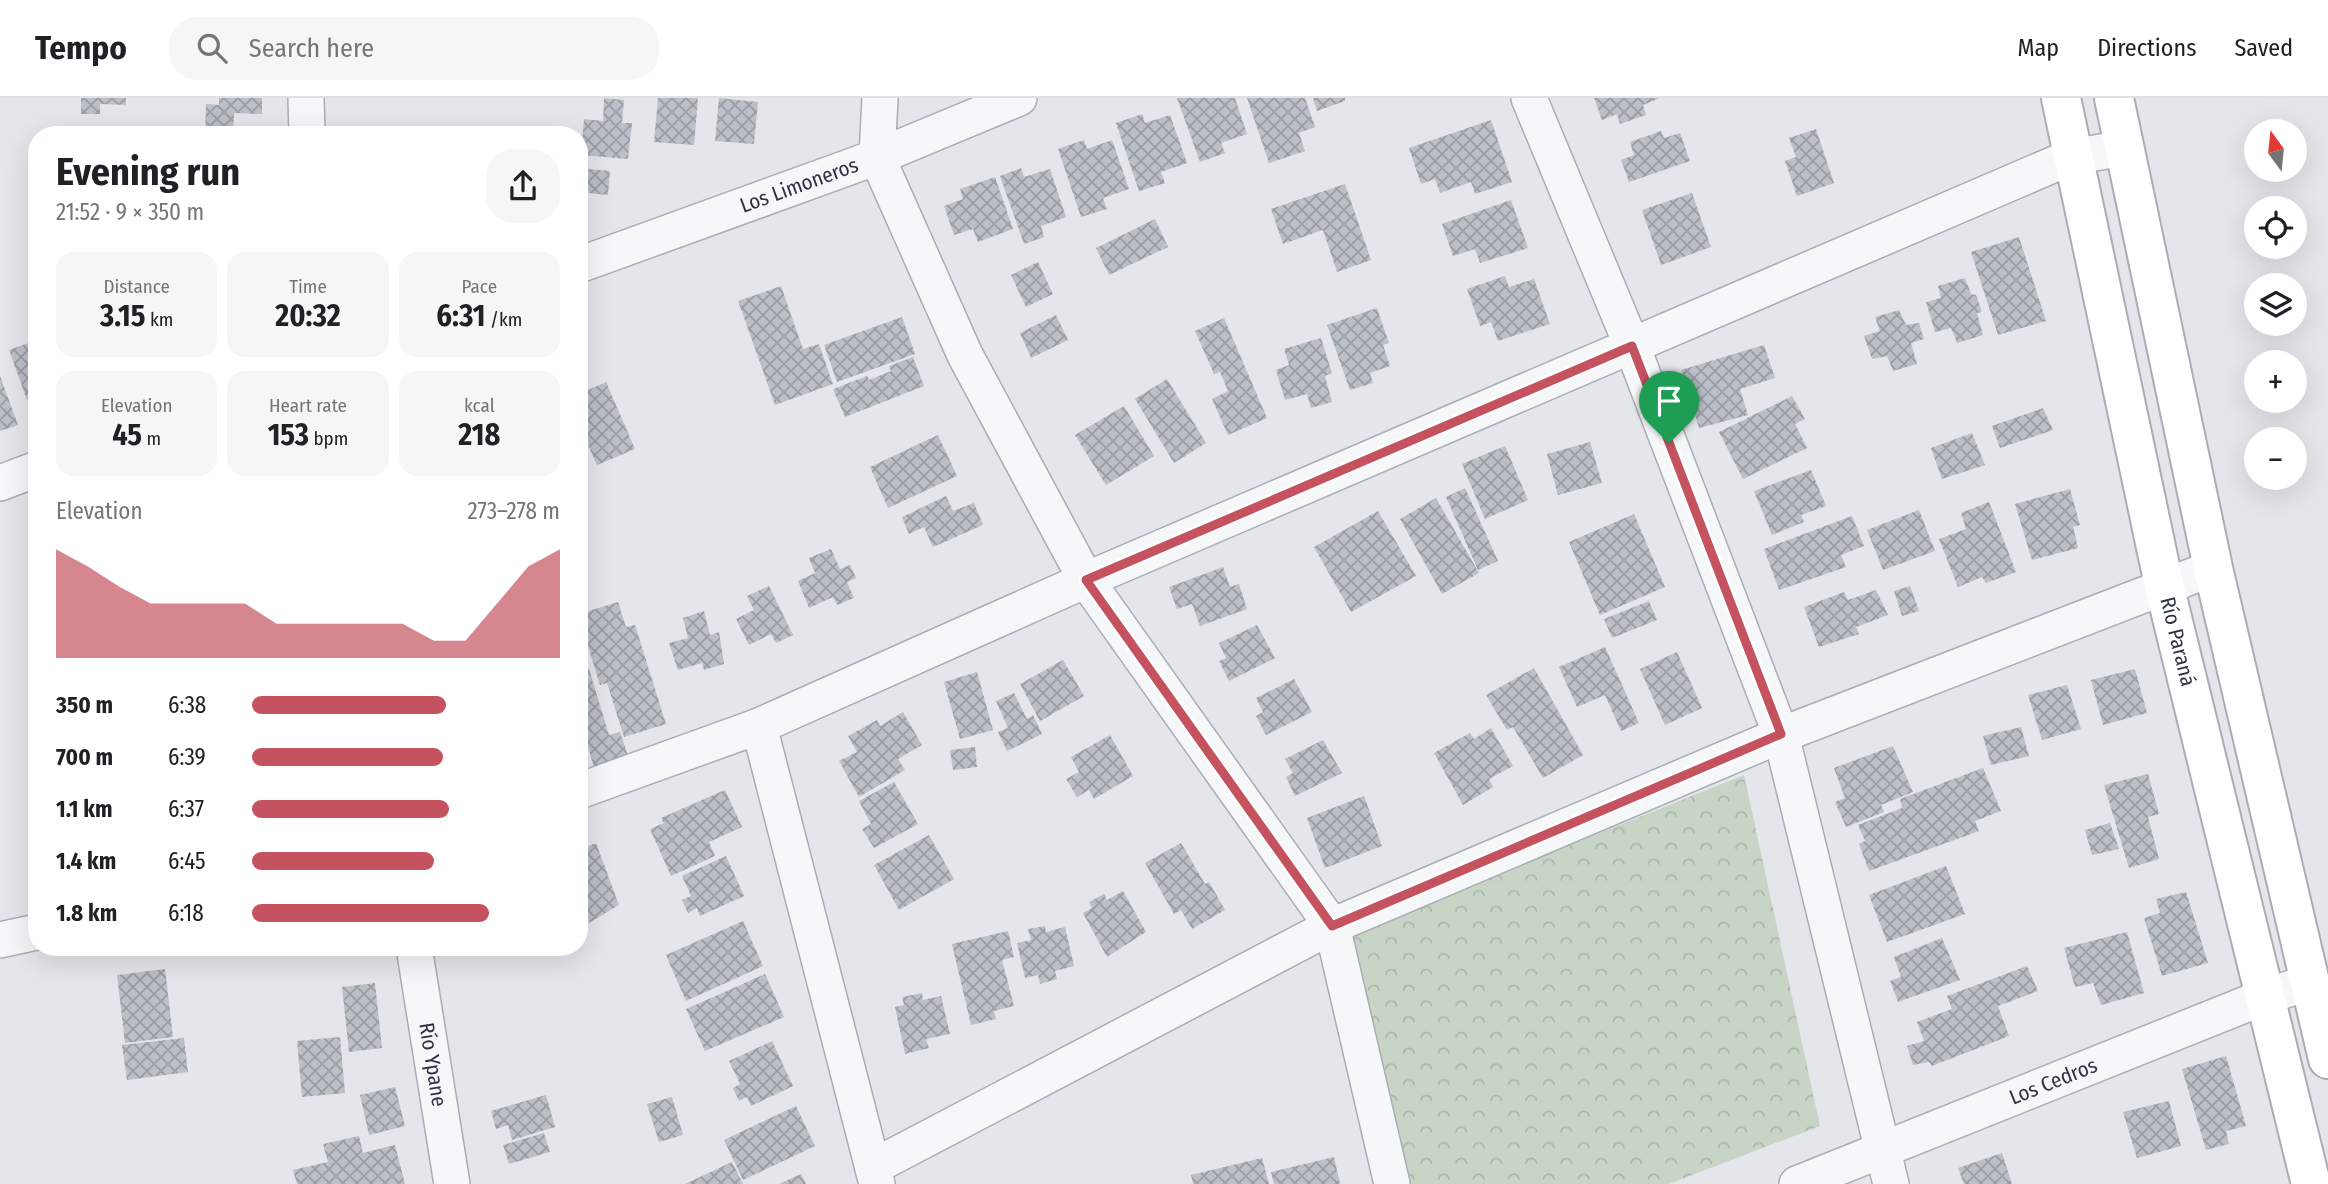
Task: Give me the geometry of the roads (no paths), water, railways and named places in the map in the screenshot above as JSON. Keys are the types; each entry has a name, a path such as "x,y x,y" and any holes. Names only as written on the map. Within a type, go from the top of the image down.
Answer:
{"street":[{"path":"306,98 307,126"},
{"path":"880,98 877,157 965,355 1086,580 1332,926 1392,1184"},
{"name":"Los Limoneros","path":"588,262 877,157 1018,98"},
{"path":"1529,98 1632,346 1781,734 1891,1184"},
{"name":"Río Paraná","path":"2061,98 2071,157 2164,585 2311,1184"},
{"path":"2114,98 2213,568 2328,1059"},
{"path":"588,788 759,726 1086,580 2071,157 2124,148"},
{"path":"0,484 28,473"},
{"path":"759,726 875,1176 1332,926 1781,734 2213,568"},
{"path":"0,940 28,934"},
{"name":"Río Ypane","path":"415,956 452,1184"},
{"name":"Los Cedros","path":"1797,1184 2264,996 2310,982"}]}
